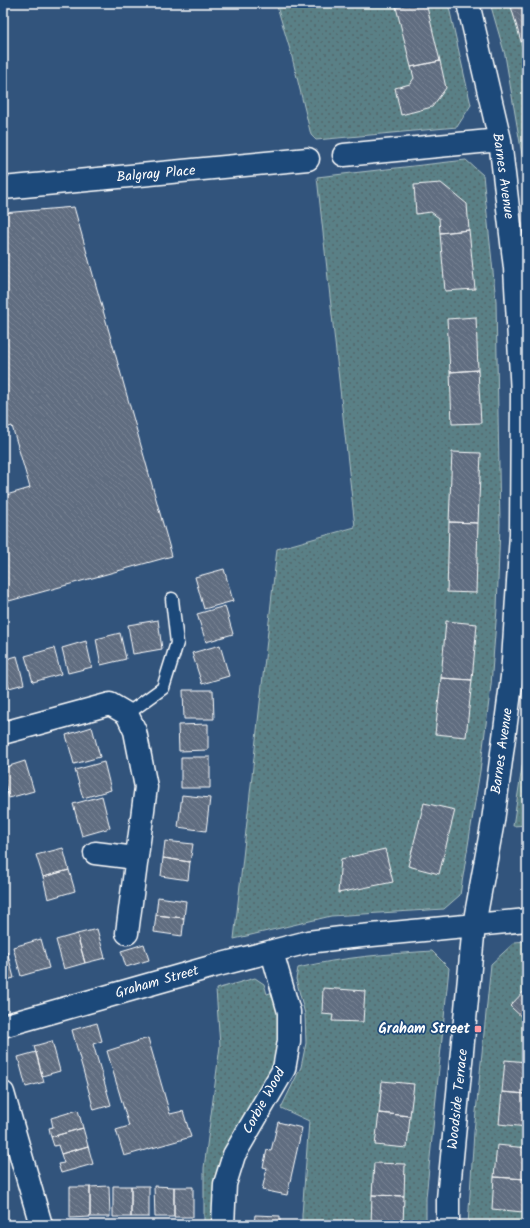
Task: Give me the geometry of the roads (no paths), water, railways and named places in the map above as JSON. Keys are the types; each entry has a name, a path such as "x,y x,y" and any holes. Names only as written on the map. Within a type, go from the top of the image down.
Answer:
{"street":[{"name":"Barnes Avenue","path":"468,3 500,140 515,268 522,386 521,534 512,677 493,821 474,925"},
{"path":"344,155 500,140"},
{"name":"Balgray Place","path":"3,188 308,159"},
{"path":"3,732 110,704 127,714 135,730 146,787 128,932"},
{"path":"94,853 136,858"},
{"name":"Graham Street","path":"3,1026 214,966 308,942 527,920"},
{"name":"Woodside Terrace","path":"448,1225 448,1199 474,925"},
{"name":"Corbie Wood","path":"223,1225 225,1184 234,1155 284,1069 290,1041 288,1012 272,952"},
{"path":"3,1093 41,1225"}],"lane":[{"path":"127,714 163,688 177,643 172,599"}],"place":[{"name":"Graham Street","path":"478,1029"}]}
